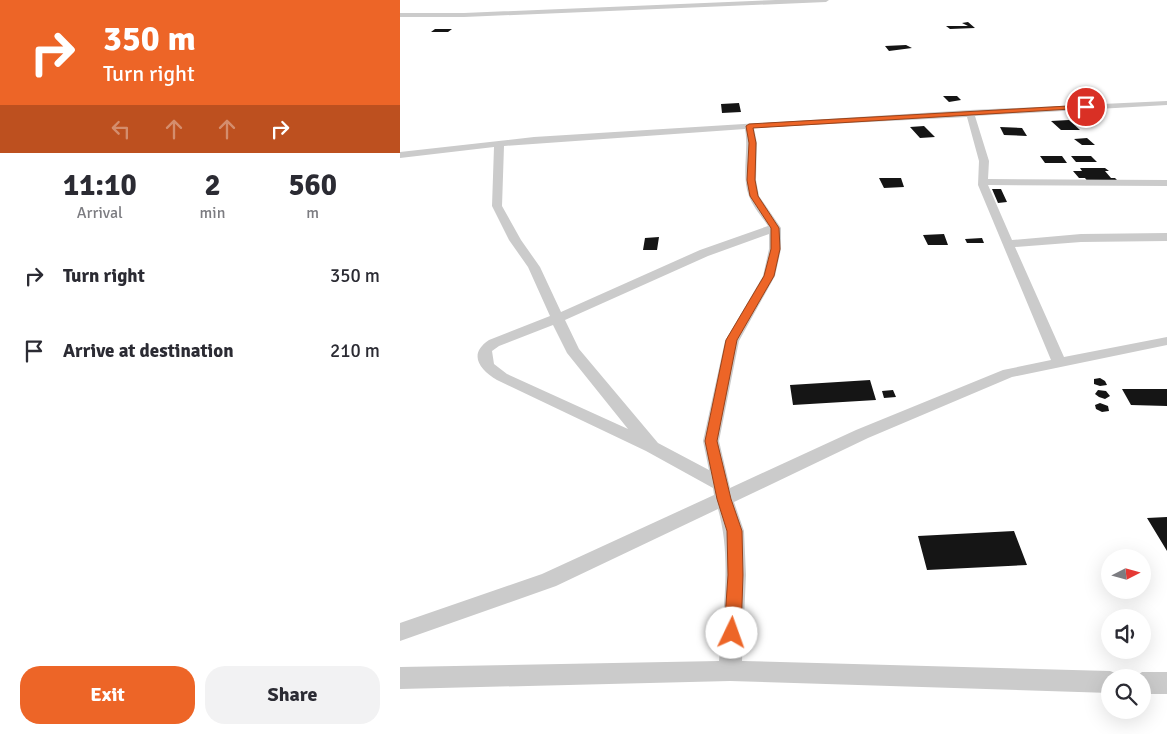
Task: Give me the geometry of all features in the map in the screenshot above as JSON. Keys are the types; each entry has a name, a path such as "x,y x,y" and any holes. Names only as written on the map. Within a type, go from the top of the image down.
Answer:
{"street":[{"path":"400,15 464,15 826,0"},
{"path":"400,155 499,143 749,126 1167,103"},
{"path":"970,113 984,161 983,185 1059,362"},
{"path":"730,671 736,575 734,531 711,441 732,340 769,276 775,249 775,228 754,196 751,180 752,143 749,126"},
{"path":"499,143 497,206 515,240 534,267 572,350 652,447"},
{"path":"983,182 1167,183"},
{"path":"723,492 652,447 502,377 489,369 484,360 485,348 494,342 558,318 704,253 775,228"},
{"path":"1008,244 1081,238 1167,238"},
{"path":"400,632 549,580 723,492 1008,373 1167,341"},
{"path":"400,678 730,671 1101,682"},
{"path":"1151,683 1167,683"}],"building":[{"path":"968,22 975,28 950,29 946,26 968,26 962,23"},
{"path":"435,29 452,29 448,32 431,32"},
{"path":"906,45 912,48 889,51 885,46"},
{"path":"943,96 957,96 961,100 949,102"},
{"path":"739,103 741,112 722,113 721,104"},
{"path":"1069,120 1080,130 1061,130 1051,121"},
{"path":"924,126 935,137 920,138 910,127"},
{"path":"1000,127 1022,128 1027,136 1004,135"},
{"path":"1087,138 1095,145 1082,145 1074,139"},
{"path":"1040,156 1062,156 1067,163 1045,163"},
{"path":"1071,156 1091,156 1097,162 1076,162"},
{"path":"1080,168 1105,168 1109,171 1105,171 1111,178 1115,178 1118,181 1088,182 1085,178 1079,178 1073,171 1082,171"},
{"path":"879,178 901,178 904,187 884,188"},
{"path":"992,189 1001,189 1007,202 998,203"},
{"path":"944,234 948,245 928,245 923,235"},
{"path":"659,237 657,250 643,250 645,238"},
{"path":"982,238 984,243 967,243 965,239"},
{"path":"1100,378 1107,385 1100,386 1094,384 1094,379"},
{"path":"870,380 876,400 793,405 790,385"},
{"path":"1122,389 1167,389 1167,406 1131,405"},
{"path":"893,390 896,397 884,398 882,391"},
{"path":"1098,390 1106,391 1110,396 1105,399 1099,397 1095,394"},
{"path":"1100,403 1108,406 1109,411 1102,412 1096,409 1095,405"},
{"path":"1167,517 1167,551 1147,518"},
{"path":"1014,531 1027,565 927,570 918,536"}],"route":[{"path":"732,633 736,575 734,531 724,499 711,441 732,340 769,276 775,249 775,228 754,196 751,180 752,143 749,126 1086,107"}]}
